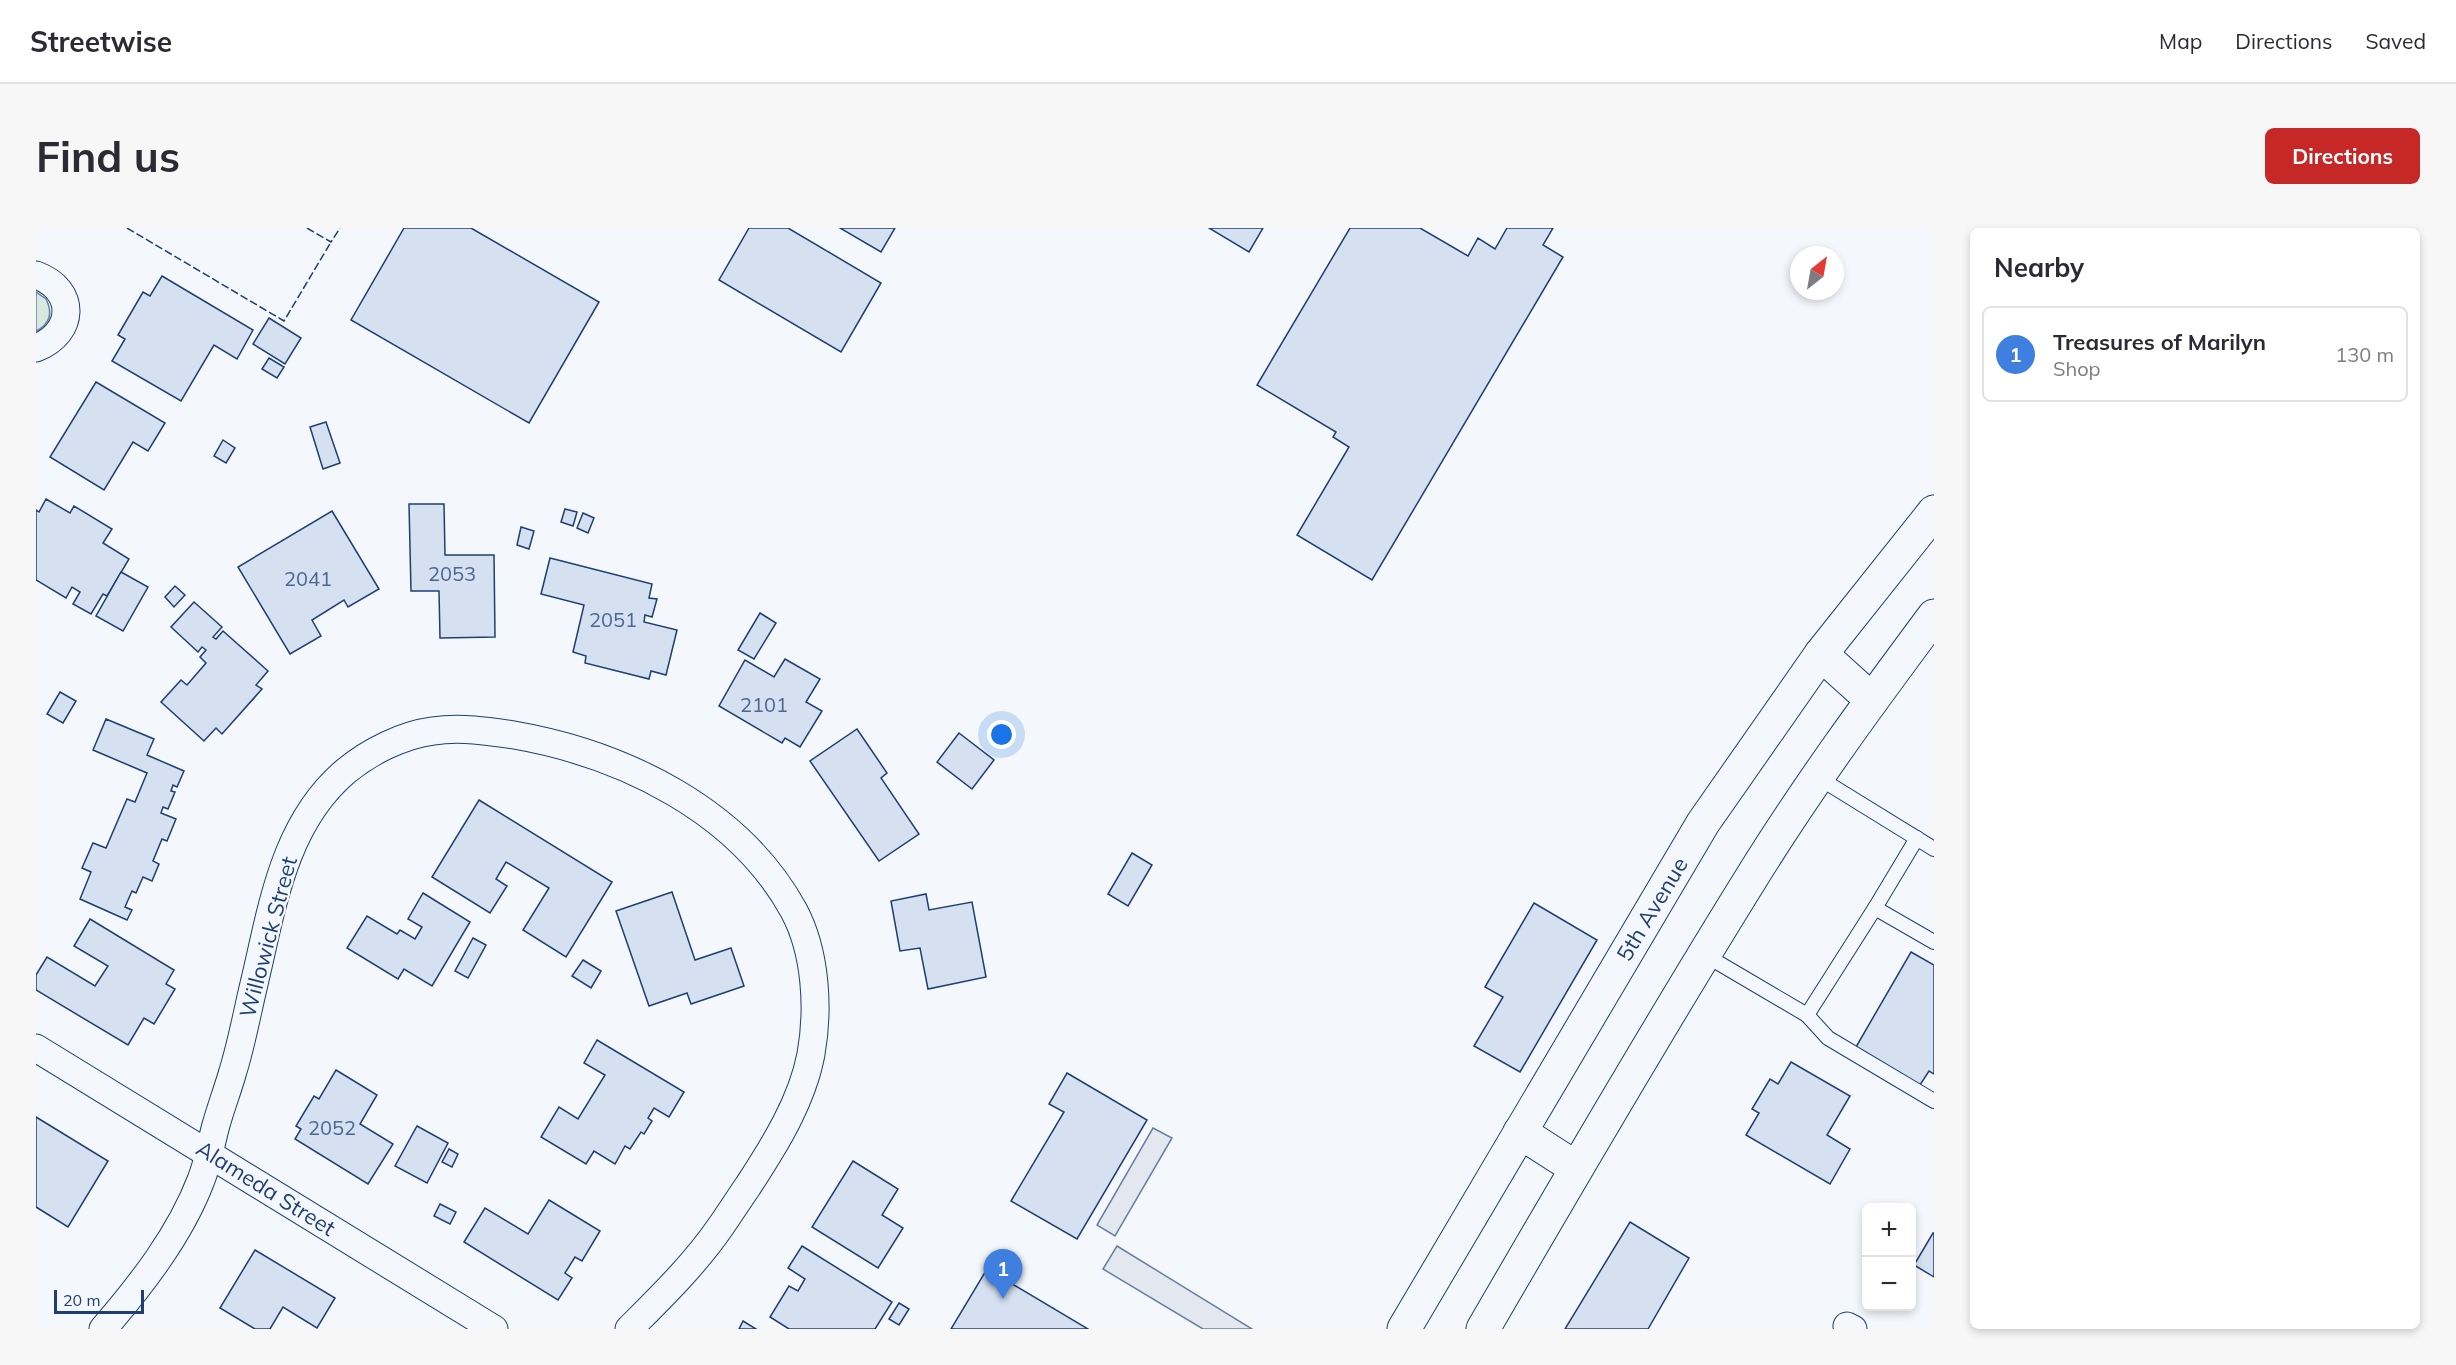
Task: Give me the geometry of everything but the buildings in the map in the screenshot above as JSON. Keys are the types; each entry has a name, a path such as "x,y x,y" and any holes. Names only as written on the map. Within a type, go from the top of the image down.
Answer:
{"street":[{"path":"36,275 48,279 58,288 65,301 66,317 61,332 50,343 36,348"},
{"name":"5th Avenue","path":"1404,1329 1703,823 1821,654 1934,512"},
{"path":"1483,1329 1576,1168 1750,879 1872,700 1934,616"},
{"path":"1821,654 1872,700"},
{"name":"Willowick Street","path":"103,1329 124,1306 169,1241 201,1179 234,1070 283,865 301,828 331,784 351,767 396,741 420,733 448,729 500,733 558,743 620,764 656,783 705,814 742,843 781,889 796,914 807,942 813,996 813,1024 807,1069 775,1144 720,1228 699,1255 629,1329"},
{"name":"Alameda Street","path":"36,1048 495,1329"},
{"path":"1520,1132 1576,1168"}],"lane":[{"path":"1819,778 1934,849"},
{"path":"1807,1015 1917,838"},
{"path":"1875,908 1934,942"},
{"path":"1705,955 1807,1015 1828,1038 1934,1101"}],"shaded area":[{"path":"36,292 46,299 50,313 44,325 36,331"},
{"path":"1153,1128 1172,1138 1115,1236 1097,1225"},
{"path":"1117,1246 1252,1329 1203,1329 1103,1269"}],"fence":[{"path":"127,228 284,321 331,242"},
{"path":"307,228 331,242 340,228"}],"place":[{"name":"Treasures of Marilyn","path":"1003,1299"}]}
